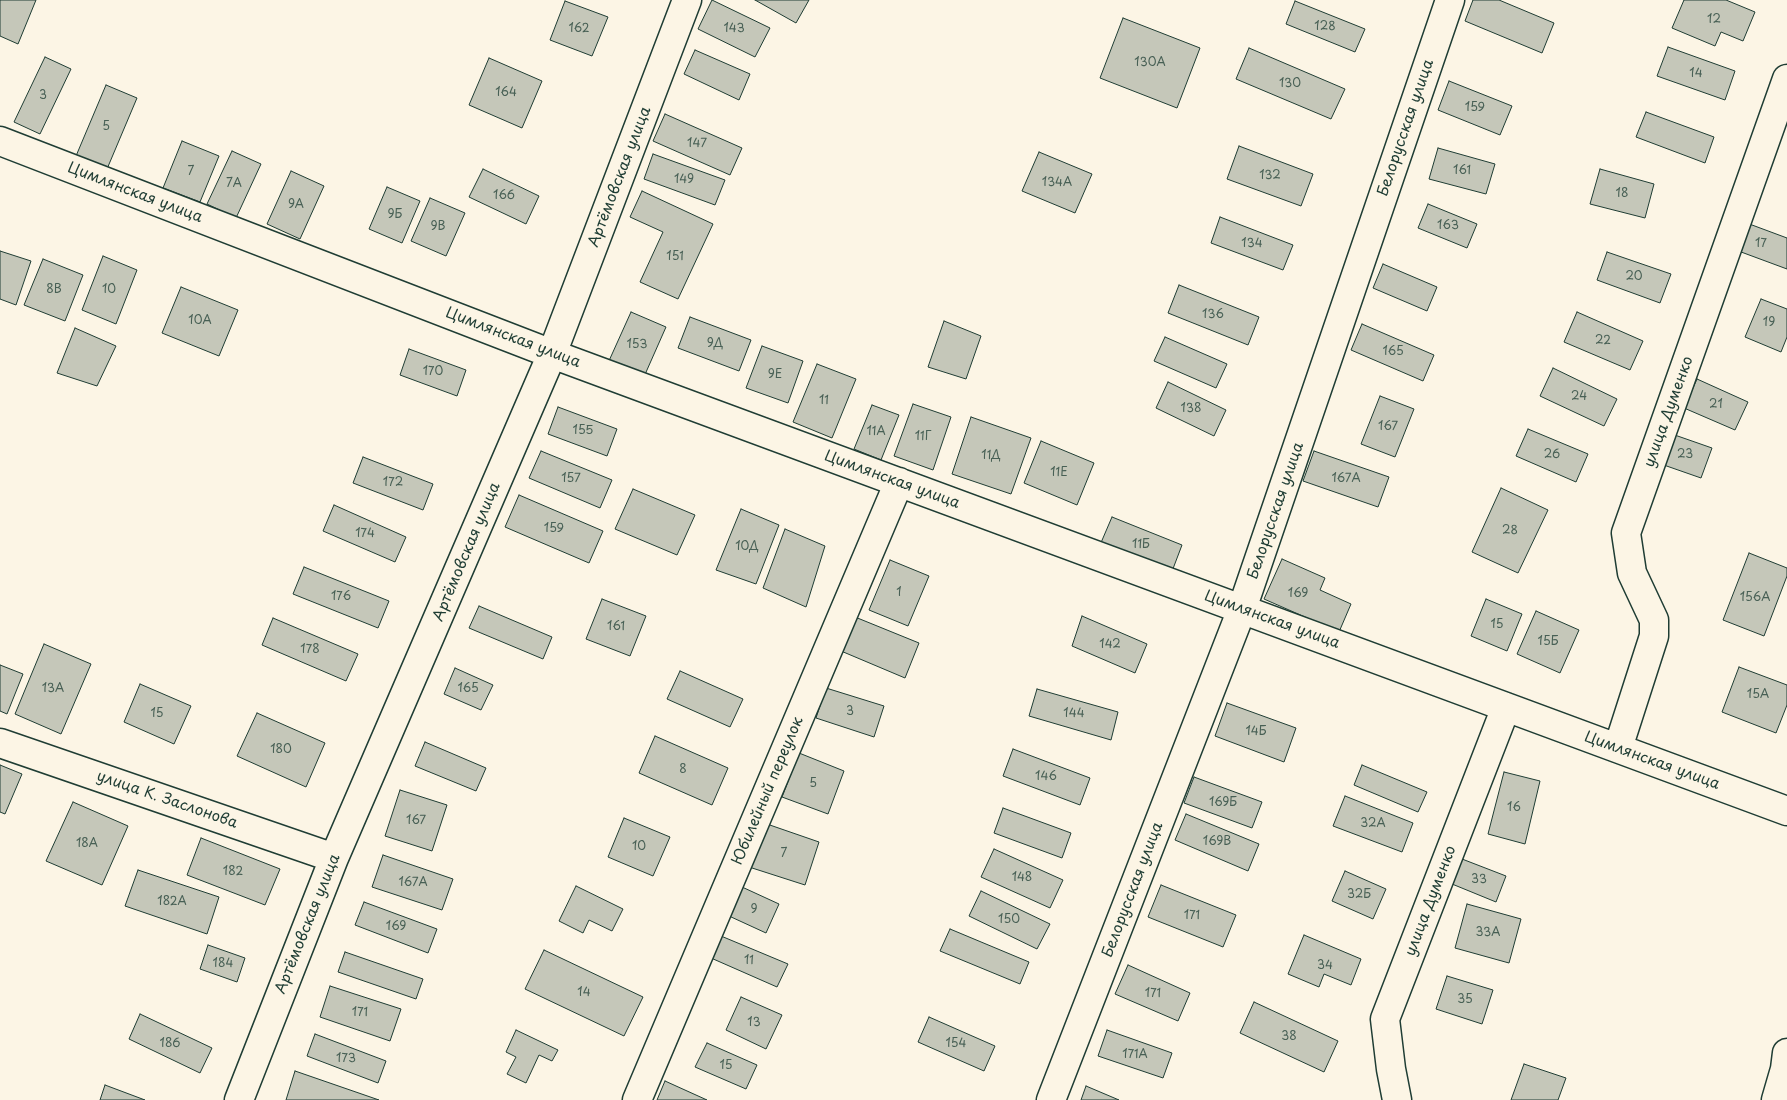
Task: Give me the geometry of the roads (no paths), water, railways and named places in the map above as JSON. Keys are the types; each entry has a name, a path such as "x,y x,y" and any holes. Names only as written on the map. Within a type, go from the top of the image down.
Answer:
{"street":[{"name":"Артёмовская улица","path":"239,1100 334,858 552,354 687,0"},
{"name":"Белорусская улица","path":"1051,1100 1242,609 1450,0"},
{"name":"улица Думенко","path":"1618,748 1654,636 1654,620 1632,573 1626,533 1787,79"},
{"name":"Цимлянская улица","path":"0,141 552,354 1787,811"},
{"name":"Юбилейный переулок","path":"637,1100 898,482"},
{"name":"улица Думенко","path":"1397,1100 1385,1019 1506,707"},
{"name":"улица К. Заслонова","path":"0,742 334,858"},
{"path":"1776,1100 1785,1069 1787,1053"}]}
